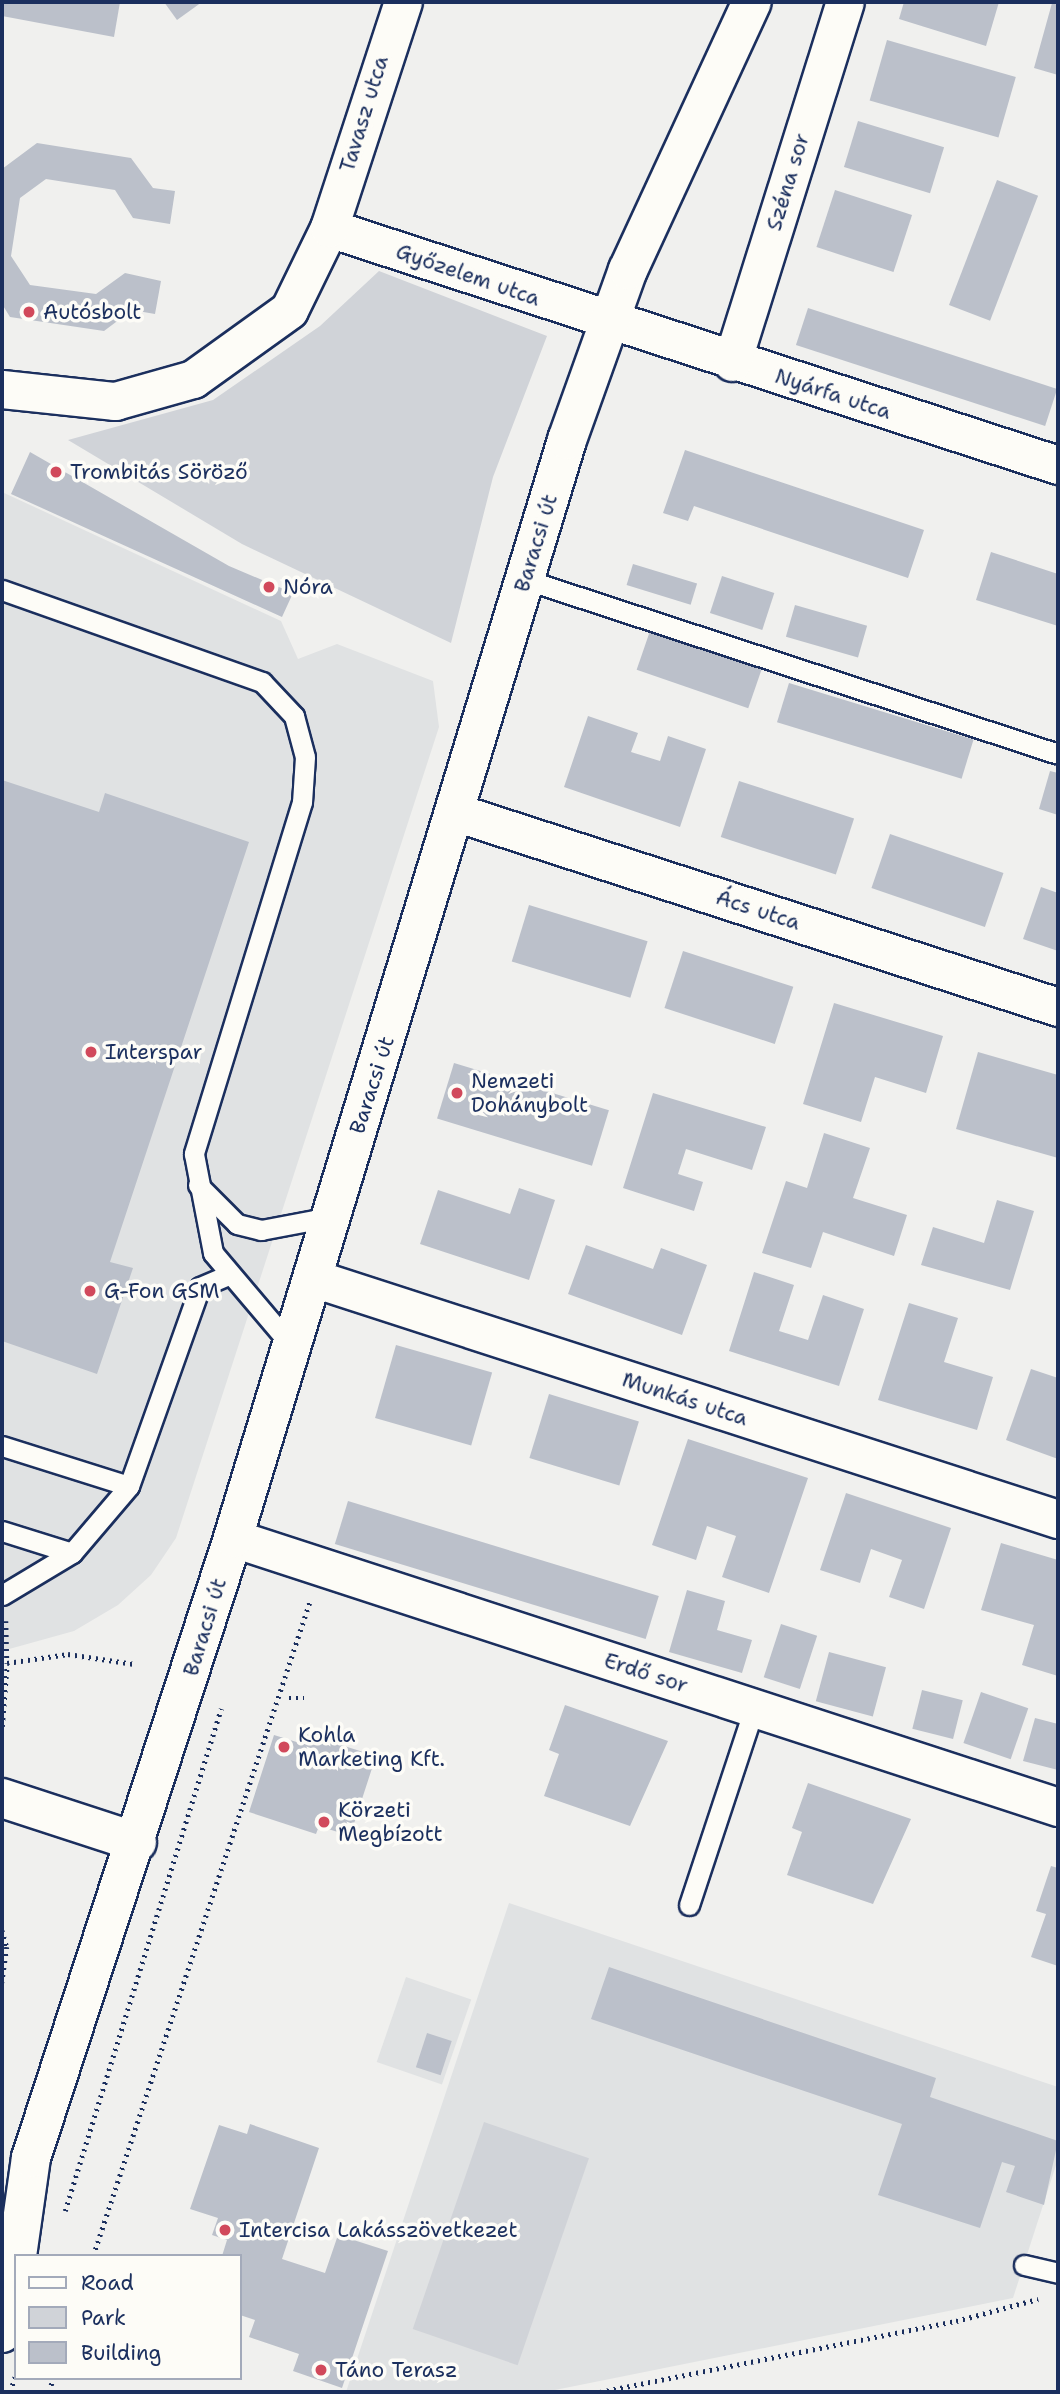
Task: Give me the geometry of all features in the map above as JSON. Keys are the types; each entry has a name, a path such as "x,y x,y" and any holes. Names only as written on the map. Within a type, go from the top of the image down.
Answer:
{"street":[{"name":"Tavasz utca","path":"2,389 115,401 193,379 289,310 329,228 403,2"},
{"name":"Baracsi út","path":"2,2223 24,2182 137,1842 458,813 524,579 608,322 752,2"},
{"name":"Széna sor","path":"732,362 845,2"},
{"name":"Győzelem utca","path":"329,228 608,322"},
{"name":"Nyárfa utca","path":"608,322 1058,466"},
{"name":"Ács utca","path":"458,813 1058,1007"},
{"name":"Munkás utca","path":"313,1278 1058,1519"},
{"name":"Erdő sor","path":"233,1538 1058,1807"},
{"path":"2,1798 137,1842"},
{"name":"Baracsi út","path":"17,2254 24,2182"},
{"path":"2,2333 14,2279"}],"lane":[{"path":"524,579 1058,754"},
{"path":"2,590 262,682 294,716 305,757 302,802 200,1120 196,1181 205,1229 228,1275 246,1287 291,1345"},
{"path":"196,1181 217,1209 237,1224 261,1230 330,1217"},
{"path":"4,1603 72,1553 129,1486 200,1287 228,1275"},
{"path":"2,1446 129,1486"},
{"path":"2,1531 72,1553"},
{"path":"689,1905 754,1708"},
{"path":"1024,2265 1058,2273"}],"path":[{"path":"94,2254 315,1587"},
{"path":"2,1727 7,1663 4,1603"},
{"path":"7,1663 68,1654 134,1664"},
{"path":"64,2216 226,1694"},
{"path":"289,1698 304,1698"},
{"path":"2,1930 7,1947 2,1983"},
{"path":"600,2392 956,2321 1048,2295"}],"shaded area":[{"path":"2,492 281,621 298,659 337,644 433,681 439,727 176,1538 151,1575 118,1605 74,1631 2,1651"},
{"path":"509,1903 1058,2087 1058,2159 1013,2298 545,2392 346,2392"},
{"path":"406,1977 471,1999 442,2085 377,2062"}],"green space":[{"path":"379,271 547,336 493,477 451,643 242,544 68,440 213,400 320,326"},
{"path":"484,2122 589,2158 518,2365 413,2329"}],"building":[{"path":"2,2 120,2 114,37 2,16"},
{"path":"164,2 202,2 177,20"},
{"path":"904,2 999,2 986,46 899,19"},
{"path":"1052,3 1058,5 1058,75 1034,68"},
{"path":"887,40 1016,77 998,137 870,101"},
{"path":"858,121 944,147 930,193 844,167"},
{"path":"37,143 131,158 153,188 175,191 170,224 133,218 115,190 46,179 20,198 11,256 30,285 96,294 125,273 161,281 155,314 132,310 104,331 10,317 2,304 2,169"},
{"path":"997,180 1038,196 990,321 949,305"},
{"path":"835,190 912,215 893,272 816,247"},
{"path":"808,308 1057,389 1045,426 796,345"},
{"path":"685,450 924,530 908,578 694,506 688,521 663,513"},
{"path":"30,452 229,566 293,593 282,617 11,494"},
{"path":"991,552 1058,574 1058,626 976,600"},
{"path":"633,564 697,584 691,605 627,585"},
{"path":"722,576 774,593 762,630 710,613"},
{"path":"795,605 867,626 858,657 786,637"},
{"path":"650,631 762,669 748,708 637,670"},
{"path":"789,683 974,739 962,779 777,722"},
{"path":"588,716 638,733 631,752 660,761 668,736 706,749 680,827 564,787"},
{"path":"1050,771 1058,773 1058,815 1039,809"},
{"name":"Interspar","path":"2,780 99,812 105,793 249,842 110,1262 133,1268 97,1374 2,1341"},
{"path":"739,781 854,818 836,875 721,837"},
{"path":"890,834 1003,873 985,927 871,888"},
{"path":"1041,887 1058,893 1058,951 1023,939"},
{"path":"529,905 648,941 630,998 512,961"},
{"path":"683,951 793,987 775,1044 664,1008"},
{"path":"834,1003 943,1036 926,1093 875,1077 861,1122 803,1104"},
{"path":"978,1052 1058,1075 1058,1158 956,1129"},
{"path":"454,1063 609,1110 592,1166 437,1118"},
{"path":"653,1093 766,1127 752,1170 686,1149 678,1174 703,1182 694,1211 623,1188"},
{"path":"824,1133 870,1148 853,1198 907,1215 894,1256 823,1232 811,1268 762,1253 786,1181 807,1188"},
{"path":"519,1188 555,1200 529,1280 420,1244 438,1190 510,1214"},
{"path":"997,1200 1034,1211 1010,1290 921,1265 933,1227 984,1243"},
{"path":"586,1245 653,1269 661,1248 707,1265 682,1335 568,1294"},
{"path":"754,1272 794,1285 779,1331 808,1340 823,1295 864,1309 839,1386 729,1351"},
{"path":"909,1303 958,1318 944,1362 993,1377 977,1430 878,1400"},
{"path":"396,1345 492,1373 471,1446 375,1418"},
{"path":"1031,1369 1058,1378 1058,1459 1006,1440"},
{"path":"549,1394 639,1421 619,1486 529,1458"},
{"path":"688,1439 808,1478 769,1593 722,1577 736,1536 707,1526 696,1560 652,1545"},
{"path":"846,1493 951,1528 924,1609 889,1597 902,1560 871,1549 860,1583 820,1570"},
{"path":"348,1501 659,1596 646,1639 335,1544"},
{"path":"1001,1543 1058,1560 1058,1676 1022,1665 1034,1625 981,1610"},
{"path":"687,1590 725,1601 717,1630 752,1640 742,1673 669,1652"},
{"path":"781,1624 817,1636 800,1689 764,1677"},
{"path":"829,1652 886,1667 873,1717 816,1701"},
{"path":"922,1690 963,1700 953,1739 912,1729"},
{"path":"981,1692 1028,1708 1011,1759 963,1743"},
{"path":"565,1705 668,1741 630,1826 544,1796 559,1754 549,1750"},
{"path":"1035,1718 1058,1724 1058,1770 1023,1761"},
{"path":"306,1734 376,1756 350,1836 319,1826 316,1834 249,1812 274,1735 303,1744"},
{"path":"808,1783 911,1819 873,1904 787,1875 802,1832 792,1828"},
{"path":"1051,1866 1058,1868 1058,1966 1031,1957 1046,1914 1036,1911"},
{"path":"609,1967 936,2078 930,2097 1058,2141 1044,2205 1006,2192 1015,2166 1002,2162 980,2228 878,2195 902,2124 591,2019"},
{"path":"427,2033 452,2041 441,2075 416,2067"},
{"path":"250,2124 319,2148 282,2259 325,2273 338,2235 388,2251 342,2388 293,2371 299,2354 249,2337 255,2320 242,2316 242,2254 223,2254 227,2240 212,2235 218,2218 190,2209 219,2125 247,2134"}],"place":[{"name":"Autósbolt","path":"29,312"},
{"name":"Trombitás Söröző","path":"56,472"},
{"name":"Nóra","path":"269,587"},
{"name":"Interspar","path":"91,1052"},
{"name":"Nemzeti Dohánybolt","path":"457,1093"},
{"name":"G-Fon GSM","path":"90,1291"},
{"name":"Kohla Marketing Kft.","path":"284,1747"},
{"name":"Körzeti Megbízott","path":"324,1822"},
{"name":"Intercisa Lakásszövetkezet","path":"225,2230"},
{"name":"Táno Terasz","path":"321,2370"}]}
